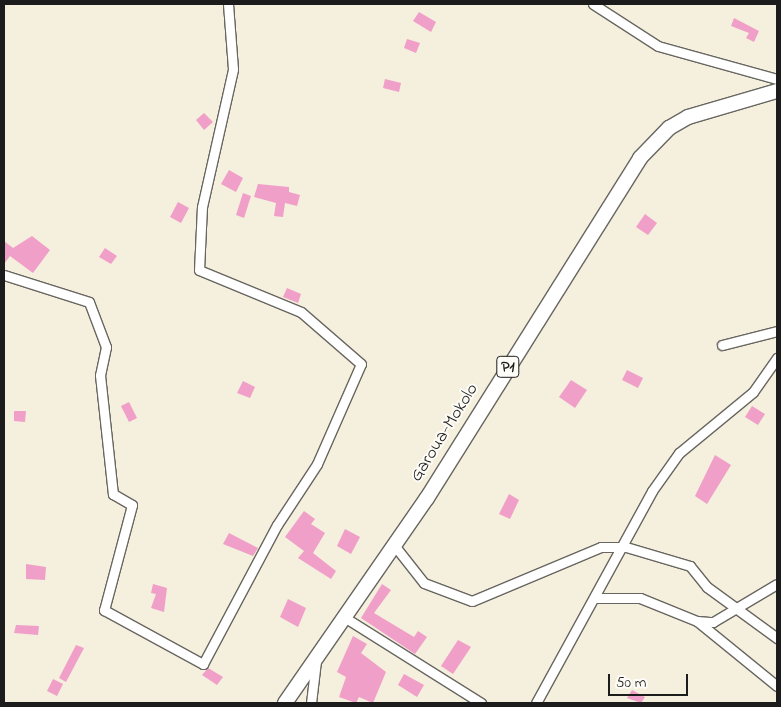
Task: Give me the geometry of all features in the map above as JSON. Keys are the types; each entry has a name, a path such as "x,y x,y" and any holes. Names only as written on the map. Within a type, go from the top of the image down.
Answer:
{"main road":[{"name":"Garoua-Mokolo","path":"285,703 475,425 640,158 669,128 688,117 777,91"}],"street":[{"path":"4,275 89,302 106,347 100,376 113,494 132,505 104,610 203,664 277,525 317,464 361,364 301,312 199,270 202,207 233,68 228,4"},
{"path":"593,4 658,46 777,80"},
{"path":"722,345 777,331"},
{"path":"536,703 626,547 652,491 680,453 753,392 777,358"},
{"path":"394,545 424,582 472,601 601,547 626,547 690,566 707,587 777,638"},
{"path":"697,621 713,622 777,584"},
{"path":"596,598 640,598 697,621 777,686"},
{"path":"344,617 481,703"},
{"path":"311,703 317,657"}],"building":[{"path":"419,12 436,22 431,32 413,21"},
{"path":"734,18 759,31 754,42 746,38 749,33 731,26"},
{"path":"407,39 420,43 416,53 404,48"},
{"path":"385,79 401,83 399,92 383,88"},
{"path":"204,113 213,122 204,130 196,120"},
{"path":"229,170 243,178 236,192 221,184"},
{"path":"258,184 289,187 289,192 300,195 297,206 285,203 283,217 274,216 276,203 254,197"},
{"path":"243,193 251,196 244,218 236,215"},
{"path":"178,202 189,208 181,223 170,217"},
{"path":"645,214 657,223 648,235 636,227"},
{"path":"32,236 50,250 33,273 10,256 4,264 4,241 13,248"},
{"path":"105,248 117,256 111,264 99,257"},
{"path":"287,288 301,294 298,303 283,297"},
{"path":"627,370 643,378 638,388 622,380"},
{"path":"571,380 587,390 575,408 559,397"},
{"path":"243,381 255,387 250,398 237,393"},
{"path":"129,402 137,418 129,422 121,406"},
{"path":"752,406 765,414 758,425 745,417"},
{"path":"14,411 26,411 25,422 14,421"},
{"path":"715,455 731,465 707,504 695,496"},
{"path":"509,494 519,500 510,519 499,514"},
{"path":"304,511 315,519 311,524 325,533 313,553 336,571 331,579 298,558 304,551 285,537"},
{"path":"345,529 360,537 351,554 337,546"},
{"path":"229,533 258,548 253,556 223,544"},
{"path":"26,564 46,567 45,580 26,579"},
{"path":"153,584 167,588 164,612 151,608 156,594 151,593"},
{"path":"382,584 391,590 374,613 414,637 418,631 427,637 415,654 361,618"},
{"path":"288,599 306,608 298,627 280,617"},
{"path":"16,625 39,626 38,635 14,633"},
{"path":"353,636 367,644 361,653 386,672 373,703 359,697 356,703 339,697 346,677 337,672"},
{"path":"458,640 471,647 453,674 441,666"},
{"path":"76,645 84,648 66,682 59,678"},
{"path":"208,668 223,677 217,685 202,675"},
{"path":"404,674 424,685 417,697 398,685"},
{"path":"53,679 63,684 57,696 47,691"},
{"path":"632,690 645,697 641,703 627,698"}]}
